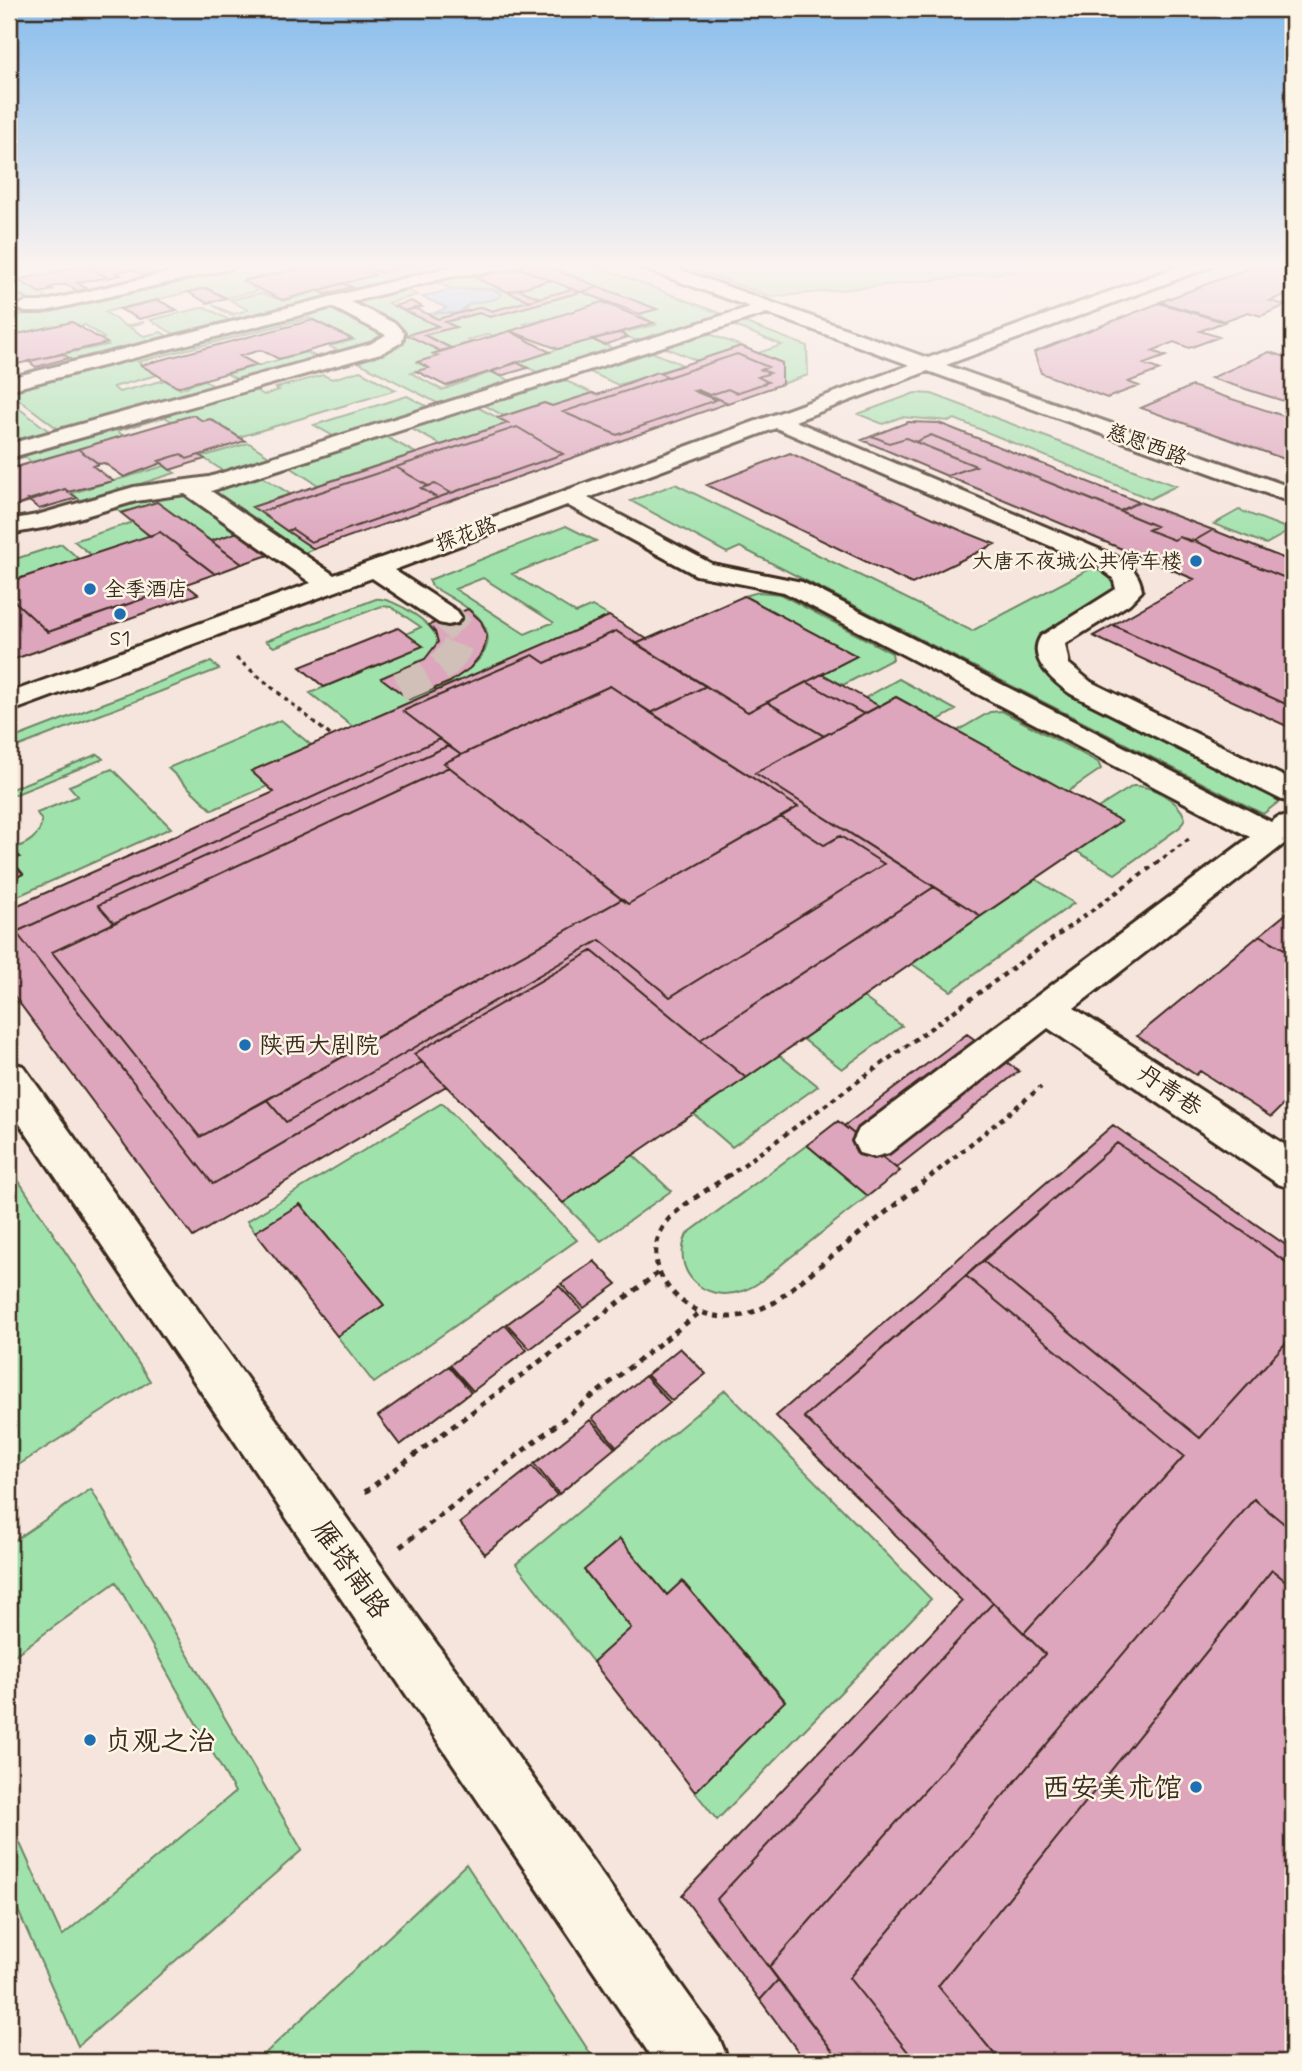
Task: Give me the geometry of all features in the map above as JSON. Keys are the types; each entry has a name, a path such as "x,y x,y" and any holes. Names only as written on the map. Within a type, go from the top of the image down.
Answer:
{"street":[{"path":"9,384 104,360"},
{"path":"9,451 335,360"},
{"path":"9,527 40,522 134,494 193,489 601,360"},
{"name":"慈恩西路","path":"910,360 1293,496"},
{"name":"探花路","path":"9,703 939,360"},
{"path":"775,420 1106,561 1121,570 1129,580 1129,591 1064,630 1051,642 1049,657 1059,673 1081,688 1293,793"},
{"path":"193,489 330,584"},
{"path":"567,496 705,570 793,587 1283,828 874,1141"},
{"path":"374,568 448,617"},
{"name":"丹青巷","path":"1047,1009 1293,1172"},
{"name":"雁塔南路","path":"9,1077 695,2062"}],"path":[{"path":"203,631 330,735"},
{"path":"321,1525 658,1273"},
{"path":"359,1579 700,1312"}],"green space":[{"path":"71,360 93,360 77,364"},
{"path":"119,360 147,360 138,362 157,375 113,387 119,392 165,380 180,389 204,380 218,389 62,432 9,392 9,388"},
{"path":"279,360 322,360 242,382 227,374"},
{"path":"353,360 435,360 429,368 411,373 442,390 492,372 513,382 445,407"},
{"path":"524,360 586,360 541,374 516,362"},
{"path":"612,360 670,360 683,365 618,385 583,369"},
{"path":"774,360 807,360 808,375 782,384 782,363"},
{"path":"360,371 396,390 239,437 211,419 203,421 193,415 171,421 165,417 117,431 124,436 32,462 25,457 9,461 9,455 250,387 264,395 279,390 276,388 323,375 332,379"},
{"path":"557,377 593,393 552,406 544,403 504,416 480,403"},
{"path":"915,393 932,394 1176,486 1150,499 955,419 950,421 901,417 883,424 858,414"},
{"path":"407,396 434,410 340,440 314,425"},
{"path":"9,401 53,434 9,447"},
{"path":"475,406 508,423 441,445 408,427"},
{"path":"383,435 416,453 318,485 287,465"},
{"path":"249,443 275,460 228,474 199,455 208,455"},
{"path":"164,466 175,473 82,502 72,493"},
{"path":"258,474 290,494 253,507 314,549 301,554 214,493 216,489"},
{"path":"675,484 972,631 1097,565 1103,566 1119,585 1113,594 1049,630 1040,639 1037,652 1046,671 1285,797 1263,814 740,547 727,553 631,501"},
{"path":"188,495 241,531 211,541 157,502 121,513 111,505 130,499"},
{"path":"1239,510 1291,530 1266,544 1214,524"},
{"path":"133,522 150,536 91,555 74,541"},
{"path":"566,526 596,541 512,574 576,613 592,606 609,616 353,727 310,693 422,646 406,634 421,627 391,607 382,606 274,647 266,641 376,599 393,602 424,622 437,638 437,645 428,657 382,678 409,699 468,670 480,659 487,646 487,632 478,617 432,586 429,580","holes":["483,578 553,622 525,634 455,589"]},
{"path":"62,544 79,559 9,582 9,561"},
{"path":"759,592 780,594 892,653 893,659 843,685 822,674 856,656 744,596"},
{"path":"211,662 219,669 9,750 9,740"},
{"path":"899,679 956,710 938,720 896,697 879,706 865,698"},
{"path":"1002,711 1098,762 1101,769 1067,792 957,731 990,712"},
{"path":"281,720 311,745 252,771 268,786 212,810 168,768"},
{"path":"98,754 103,759 9,797 9,790"},
{"path":"112,769 171,828 9,900 9,881 23,874 12,861 13,849 36,836 42,821 37,813 78,796 69,786"},
{"path":"1133,786 1148,788 1163,795 1177,805 1185,818 1180,827 1115,874 1076,851 1120,821 1098,808"},
{"path":"1035,879 1074,903 951,991 912,964"},
{"path":"863,997 902,1026 842,1069 803,1039"},
{"path":"779,1055 818,1086 732,1147 694,1114"},
{"path":"442,1103 577,1240 374,1383 337,1336 383,1304 301,1205 255,1232 247,1221"},
{"path":"807,1145 868,1196 766,1278 748,1289 728,1294 715,1293 694,1282 683,1261 687,1234"},
{"path":"633,1155 671,1191 601,1241 563,1203"},
{"path":"9,1166 150,1381 9,1471"},
{"path":"725,1390 931,1599 717,1820 695,1792 785,1700 683,1582 667,1595 620,1540 631,1628 593,1662 516,1564"},
{"path":"91,1489 302,1850 78,2046 9,1890 9,1819 62,1936 235,1792 116,1582 9,1659 9,1544"},
{"path":"466,1864 596,2062 256,2062"}],"building":[{"path":"9,360 36,360 9,366"},
{"path":"35,360 63,360 36,367 28,361"},
{"path":"161,360 247,360 257,365 177,387 141,365"},
{"path":"425,360 527,360 446,386 416,371 429,368 417,362"},
{"path":"700,360 720,360 668,377 659,373"},
{"path":"720,360 750,360 768,367 761,370 770,373 758,377 768,382 736,393 728,389 710,395 694,391 716,400 617,435 563,412"},
{"path":"750,360 774,360 782,363 782,384 728,403 710,395 728,389 736,393 768,382 758,377 770,373 761,370 768,367"},
{"path":"1037,360 1156,360 1144,364 1160,370 1128,382 1139,386 1107,398 1041,373"},
{"path":"1252,360 1293,360 1293,404 1211,378"},
{"path":"516,362 528,368 500,376 492,372"},
{"path":"657,372 668,377 563,412 617,435 716,400 694,391 698,390 728,403 314,549 287,531 292,529 311,542 563,454 517,427 260,512 252,507 508,423 498,418 544,403 552,406 593,393 597,395"},
{"path":"1192,386 1293,419 1293,462 1141,408"},
{"path":"193,415 203,421 210,419 245,441 187,459 181,454 124,477 78,449"},
{"path":"908,422 939,423 1139,502 1120,511 931,435 915,442 906,438 889,443 872,436"},
{"path":"517,427 563,454 451,493 435,484 428,486 396,467"},
{"name":"大唐不夜城公共停车楼","path":"931,435 1156,526 1148,530 1174,540 1179,537 1194,541 1293,581 1293,703 1290,706 1113,625 1194,579 947,476 976,466 915,442"},
{"path":"872,436 889,443 906,438 976,466 947,476 862,440"},
{"path":"78,449 99,464 93,466 113,481 68,492 65,489 9,508 9,469"},
{"path":"790,453 995,544 912,584 707,485"},
{"path":"181,454 187,459 199,455 205,459 170,470 159,461"},
{"path":"396,467 428,486 421,488 437,498 311,542 292,529 287,531 260,512"},
{"path":"435,484 451,493 437,498 421,488"},
{"path":"65,489 77,498 39,509 28,500"},
{"path":"157,502 242,564 215,574 160,532 150,536 121,513"},
{"path":"1139,502 1213,530 1192,542 1179,537 1174,540 1148,530 1156,526 1120,511"},
{"path":"1213,530 1293,562 1293,581 1194,541"},
{"path":"241,531 272,554 242,564 211,541"},
{"name":"全季酒店","path":"160,532 215,574 48,632 9,596 9,582"},
{"name":"S1","path":"185,584 198,594 9,661 9,596 48,632"},
{"path":"744,596 857,656 748,712 636,644"},
{"path":"468,609 481,621 487,636 483,652 470,668 450,682 409,699 381,678 425,659 438,642 429,625"},
{"path":"609,616 647,639 636,644 616,631 545,663 533,655 403,711 440,739 16,932 213,1184 422,1062 446,1086 193,1237 9,989 9,909 274,792 251,771"},
{"path":"1113,625 1290,706 1293,703 1293,729 1093,636"},
{"path":"398,628 423,646 324,687 300,667"},
{"path":"616,631 706,686 651,713 610,686 461,755 403,711 533,655 545,663"},
{"path":"822,674 879,706 864,714 807,682"},
{"path":"807,682 864,714 824,736 767,702"},
{"path":"610,686 798,807 628,904 444,763"},
{"path":"706,686 748,712 767,702 824,736 755,773 934,887 700,1040 592,951 414,1054 422,1062 213,1184 16,932 440,739 448,746 98,905 114,923 52,952 200,1137 267,1100 286,1122 600,940 670,997 884,864 840,836 824,845 781,817 798,807 651,713"},
{"path":"896,697 1121,821 981,916 755,773"},
{"path":"448,746 461,755 444,763 449,767 114,923 98,905"},
{"name":"陕西大剧院","path":"449,767 622,899 200,1137 52,952"},
{"path":"781,817 824,845 840,836 884,864 670,997 600,940 286,1122 267,1100 622,899 628,904"},
{"path":"9,844 20,857 12,861 23,874 9,881"},
{"path":"934,887 981,916 746,1078 700,1040"},
{"path":"1293,908 1293,954 1260,935"},
{"path":"1260,935 1293,954 1293,1095 1271,1117 1200,1071 1196,1075 1137,1036"},
{"path":"592,951 746,1078 563,1203 414,1054"},
{"path":"967,1034 1019,1071 896,1168 844,1126"},
{"path":"838,1121 900,1171 868,1196 807,1145"},
{"path":"1113,1125 1293,1250 1293,1267 1117,1143 804,1417 993,1603 717,1899 778,1980 760,2000 682,1895 962,1601 776,1416"},
{"path":"1117,1143 1293,1267 1293,1335 1200,1438 983,1261"},
{"path":"300,1204 384,1305 337,1336 255,1232"},
{"path":"594,1261 617,1284 584,1308 561,1284"},
{"path":"983,1261 1200,1438 1293,1335 1293,1531 1254,1499 849,1978 916,2062 841,2062 769,1967 1045,1654 1024,1633 1184,1456 966,1276"},
{"path":"966,1276 1184,1456 1024,1633 804,1417"},
{"path":"559,1286 582,1310 530,1349 507,1324"},
{"path":"505,1325 527,1350 473,1391 450,1365"},
{"path":"680,1348 706,1374 672,1401 647,1375"},
{"path":"449,1366 471,1392 400,1445 378,1416"},
{"path":"645,1376 670,1403 617,1447 592,1418"},
{"path":"590,1420 615,1448 559,1494 534,1464"},
{"path":"532,1466 557,1495 485,1554 460,1523"},
{"path":"1254,1499 1293,1531 1293,1587 1272,1570 938,1986 1001,2062 916,2062 849,1978"},
{"path":"620,1539 667,1595 682,1581 785,1701 695,1792 593,1662 631,1628 584,1570"},
{"name":"西安美术馆","path":"1272,1570 1293,1587 1293,2062 1001,2062 938,1986"},
{"path":"993,1603 1045,1654 769,1967 717,1899"},
{"path":"778,1980 841,2062 806,2062 760,2000"}],"tunnel":[{"path":"399,687 440,668 454,653 461,631 448,617"}],"place":[{"name":"大唐不夜城公共停车楼","path":"1196,561"},
{"name":"全季酒店","path":"90,589"},
{"name":"S1","path":"120,614"},
{"name":"陕西大剧院","path":"245,1045"},
{"name":"贞观之治","path":"90,1740"},
{"name":"西安美术馆","path":"1196,1787"}]}
